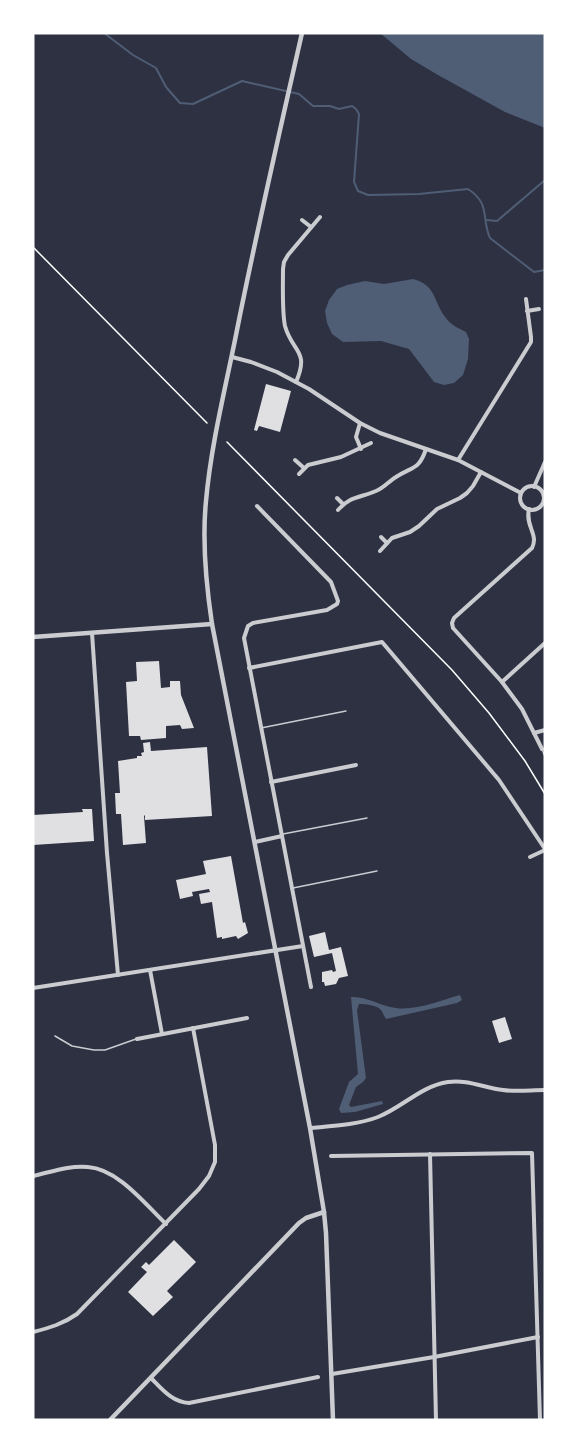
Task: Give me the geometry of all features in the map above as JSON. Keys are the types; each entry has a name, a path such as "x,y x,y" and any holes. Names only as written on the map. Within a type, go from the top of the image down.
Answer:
{"street":[{"path":"302,33 249,267 220,415 206,501 205,549 212,624 310,1128 324,1212 329,1272 333,1420"},
{"path":"296,382 302,362 285,324 284,262 320,217"},
{"path":"302,220 311,227"},
{"path":"458,460 531,342 526,299"},
{"path":"527,310 539,309"},
{"path":"232,357 272,370 296,382 360,423 381,433 458,460 521,493"},
{"path":"360,423 356,437 361,448"},
{"path":"299,474 308,465 341,457 371,443"},
{"path":"338,510 348,500 378,490 396,476 411,470 422,460 426,449"},
{"path":"295,460 304,468"},
{"path":"534,486 545,462"},
{"path":"380,551 392,538 410,532 437,509 460,498 473,486 481,472"},
{"path":"534,486 544,496 540,506 533,510 521,503 521,493 526,488 534,486"},
{"path":"337,498 343,504"},
{"path":"257,507 331,582 338,600 337,604 327,610 253,623 248,626 244,638 311,987"},
{"path":"529,509 528,521 535,538 532,548 454,618 452,623 453,628 502,682 522,709 542,749"},
{"path":"381,537 387,543"},
{"path":"33,637 212,624"},
{"path":"92,633 118,975"},
{"path":"249,668 382,642 499,780 545,850 530,857"},
{"path":"502,682 545,643"},
{"path":"539,648 545,650"},
{"path":"534,733 545,730"},
{"path":"271,782 356,765"},
{"path":"255,842 282,836"},
{"path":"33,988 303,946"},
{"path":"150,970 162,1034"},
{"path":"137,1039 247,1018"},
{"path":"33,1332 66,1322 77,1314 166,1224 209,1176 215,1162 215,1145 193,1028"},
{"path":"310,1128 379,1117 420,1091 450,1082 466,1082 503,1090 545,1090"},
{"path":"331,1155 532,1153 540,1420"},
{"path":"430,1154 436,1420"},
{"path":"33,1176 75,1167 99,1169 111,1173 166,1224"},
{"path":"110,1420 299,1223 324,1212"},
{"path":"332,1374 538,1337"},
{"path":"151,1378 173,1399 189,1403 318,1377"}],"lane":[{"path":"261,728 346,711"},
{"path":"542,749 545,757"},
{"path":"282,836 367,818"},
{"path":"292,889 377,872"},
{"path":"55,1036 72,1047 94,1050 105,1050 137,1039"}],"path":[{"path":"33,247 207,423"},
{"path":"227,442 452,670 489,713 525,761 545,794"}],"water":[{"path":"380,33 545,33 545,128 505,112 438,75 411,59"},
{"path":"413,279 431,290 446,318 466,332 469,339 468,359 463,375 454,383 444,385 434,382 409,349 381,341 343,342 332,334 327,323 325,311 337,289 365,281 384,284"},
{"path":"460,995 462,1000 457,1003 386,1019 377,1007 359,1004 357,1010 366,1078 356,1087 349,1105 351,1107 382,1101 383,1104 355,1112 341,1113 339,1109 349,1082 358,1074 351,997 403,1009"}],"building":[{"path":"266,384 291,391 280,432 259,426 257,431 254,430"},
{"path":"159,661 161,688 170,687 170,681 180,681 181,695 194,728 182,729 180,725 166,726 166,738 141,740 140,736 129,736 126,682 137,681 136,662"},
{"path":"150,742 151,751 207,747 212,816 145,820 145,815 144,816 146,843 123,845 121,814 116,814 115,793 120,793 118,761 142,756 143,743"},
{"path":"82,809 92,809 94,841 33,845 33,815 83,812"},
{"path":"231,856 243,923 245,922 248,933 238,939 236,936 222,939 222,937 217,938 212,902 201,904 199,894 210,892 209,889 192,892 193,896 180,899 176,880 206,874 203,861"},
{"path":"325,932 329,950 341,947 348,976 339,978 336,984 325,986 322,982 322,972 336,971 332,953 314,957 309,936"},
{"path":"505,1017 512,1039 499,1043 492,1021"},
{"path":"174,1240 196,1262 167,1291 173,1297 153,1316 128,1292 147,1272 141,1267 146,1262 149,1265"}],"waterway":[{"path":"104,33 133,55 156,68 166,87 180,103 193,104 242,81 299,94 313,106 330,106 339,109 352,106 359,114 354,182 358,191 368,195 419,194 468,189 483,206 490,238 534,272 545,270"},
{"path":"486,220 497,221 545,180"}]}
